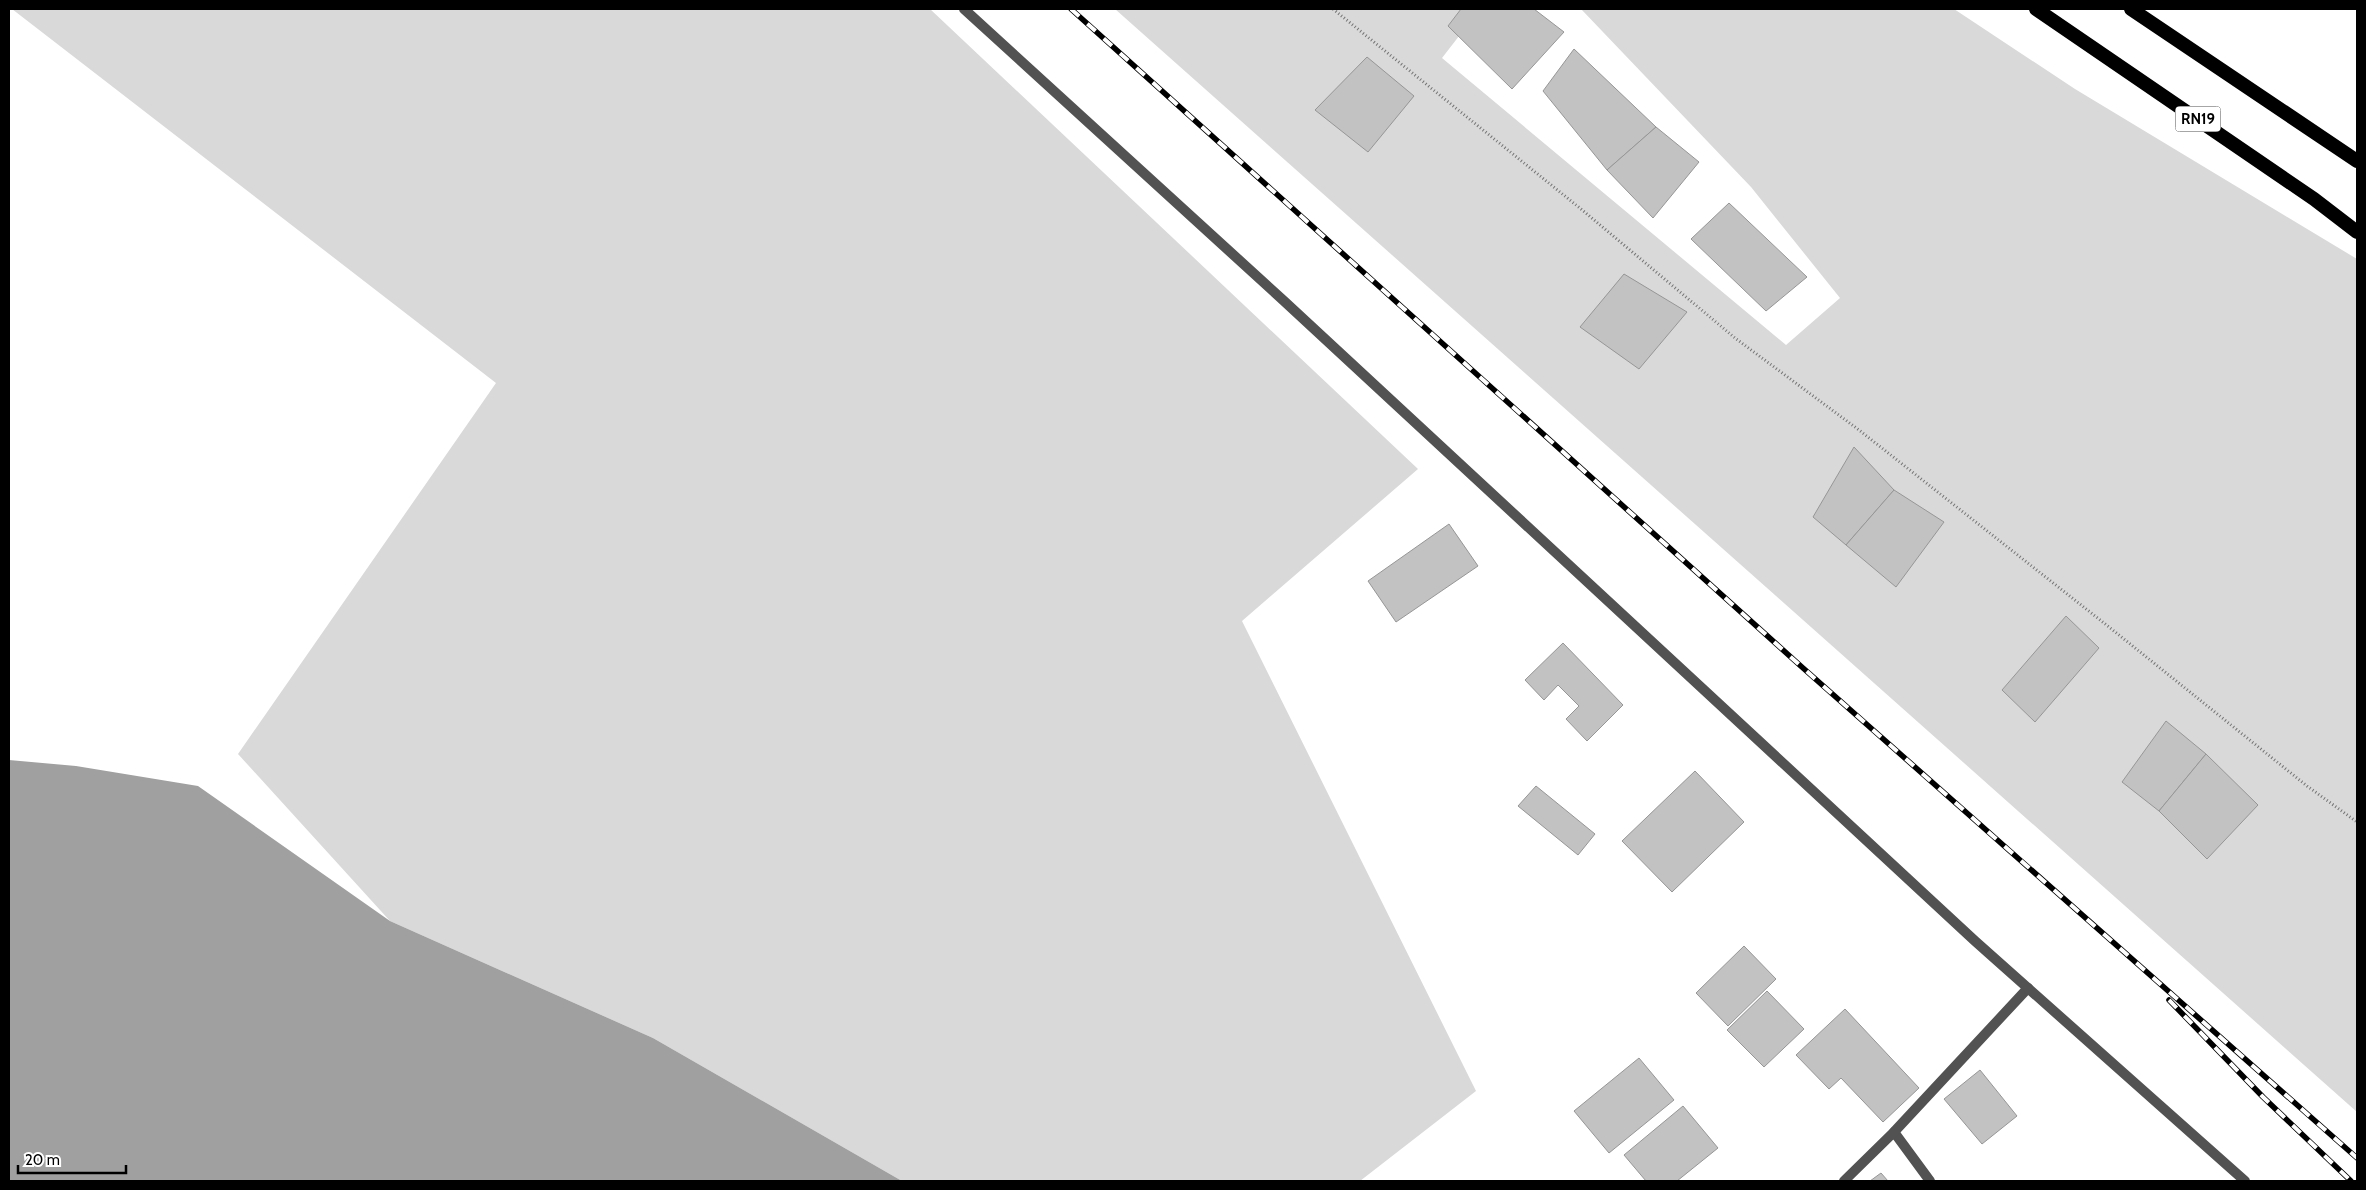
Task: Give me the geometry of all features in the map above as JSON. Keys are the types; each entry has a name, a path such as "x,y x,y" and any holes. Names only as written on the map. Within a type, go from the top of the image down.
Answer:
{"highway":[{"name":"RN19","path":"2036,9 2314,199 2357,232"},
{"path":"2131,9 2357,161"}],"street":[{"path":"964,9 1284,301 2028,988 2245,1181"},
{"path":"1844,1181 1894,1132 2028,988"},
{"path":"1894,1132 1930,1181"}],"path":[{"path":"1333,9 1581,209 1735,338 1859,430 2109,627 2306,786 2357,822"}],"shaded area":[{"path":"12,9 930,9 1418,469 1242,621 1476,1091 1360,1181 902,1181 653,1038 390,921 238,754 496,383"},
{"path":"1115,9 1480,9 1442,58 1786,345 1840,298 1751,187 1581,9 1954,9 2075,89 2357,259 2357,1112"},
{"path":"9,760 76,766 198,786 390,921 653,1038 902,1181 9,1181"}],"building":[{"path":"1461,9 1534,9 1564,32 1512,89 1448,26"},
{"path":"1574,49 1656,127 1607,170 1543,91"},
{"path":"1367,57 1414,96 1368,152 1315,110"},
{"path":"1656,127 1699,162 1653,218 1607,170"},
{"path":"1729,203 1807,277 1766,311 1691,239"},
{"path":"1624,274 1687,312 1639,369 1580,327"},
{"path":"1854,447 1894,490 1846,545 1813,517"},
{"path":"1894,490 1944,522 1896,587 1846,545"},
{"path":"1449,524 1478,566 1396,622 1368,581"},
{"path":"2066,616 2099,648 2035,722 2002,690"},
{"path":"1563,643 1623,705 1587,741 1566,719 1579,706 1558,685 1544,700 1525,680"},
{"path":"2166,721 2206,754 2159,811 2122,782"},
{"path":"2206,754 2258,805 2207,859 2159,811"},
{"path":"1695,771 1744,822 1672,892 1622,841"},
{"path":"1536,786 1595,834 1578,855 1518,806"},
{"path":"1744,946 1776,979 1728,1026 1696,993"},
{"path":"1767,991 1804,1029 1764,1067 1727,1030"},
{"path":"1845,1009 1919,1088 1883,1122 1841,1078 1829,1089 1796,1055"},
{"path":"1639,1058 1674,1100 1609,1153 1574,1111"},
{"path":"1980,1070 2017,1116 1982,1144 1944,1099"},
{"path":"1683,1106 1718,1148 1677,1181 1646,1181 1624,1155"},
{"path":"1881,1173 1888,1181 1870,1181"}],"railway":[{"path":"1071,9 1803,668 2357,1158"},
{"path":"2169,1000 2263,1097 2351,1181"}]}
